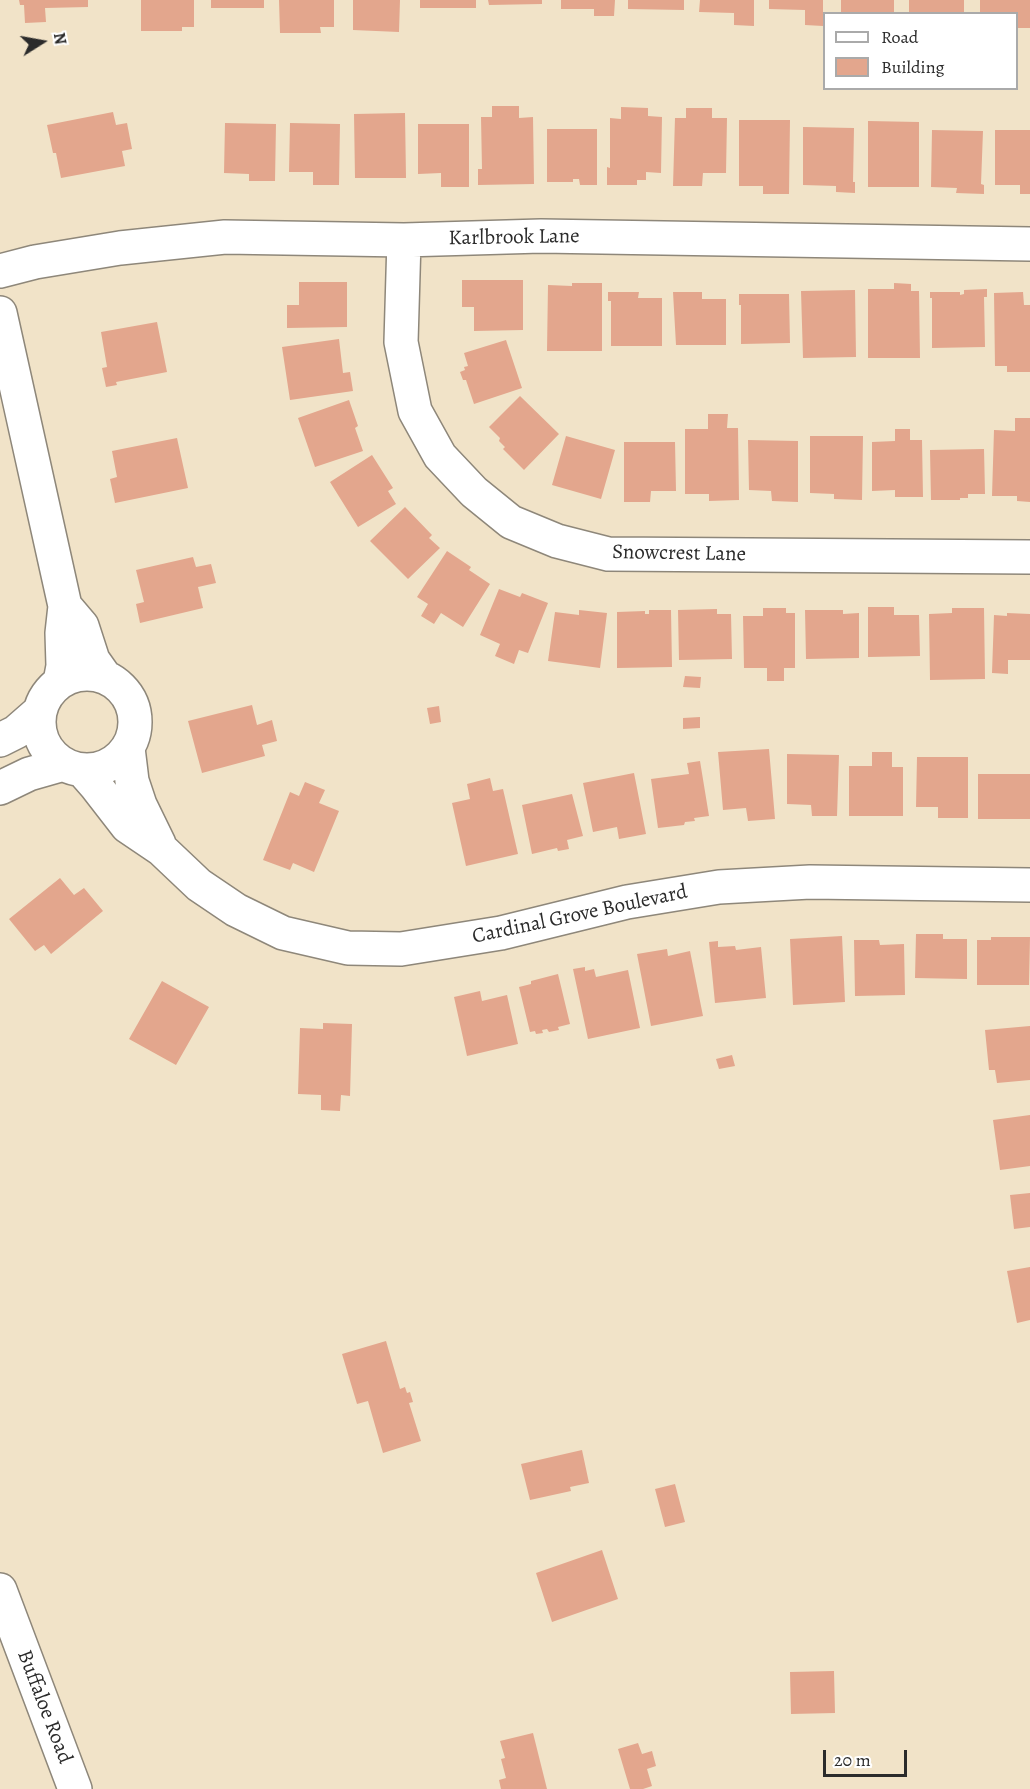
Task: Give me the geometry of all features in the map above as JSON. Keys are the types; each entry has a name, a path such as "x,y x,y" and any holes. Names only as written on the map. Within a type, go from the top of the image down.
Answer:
{"street":[{"name":"Karlbrook Lane","path":"0,271 35,262 120,248 225,237 404,240 541,236 1030,244"},
{"name":"Snowcrest Lane","path":"404,240 401,342 416,411 440,456 474,492 512,522 557,540 608,554 1030,557"},
{"name":"Cardinal Grove Boulevard","path":"0,313 65,606 62,633 63,666 60,682"},
{"name":"Cardinal Grove Boulevard","path":"65,606 81,626 93,660 105,677 118,684 127,694 133,707 134,735 128,748 132,782 161,849"},
{"path":"0,741 16,732 40,711 44,700 60,682 74,675 90,674 105,677"},
{"name":"Cardinal Grove Boulevard","path":"40,711 39,726 43,741 51,754 73,767 96,786 127,826 161,849 199,885 236,910 283,933 348,948 401,949 501,933 627,902 719,887 810,882 1030,885"},
{"path":"0,788 29,774 73,767 95,770 119,758 128,748"},
{"name":"Buffaloe Road","path":"0,1590 75,1789"}],"building":[{"path":"19,0 88,0 88,7 45,8 46,22 25,23 24,5 20,5"},
{"path":"141,0 194,0 194,27 182,27 182,31 141,31"},
{"path":"211,0 264,0 264,8 211,8"},
{"path":"279,0 334,0 334,27 320,27 321,33 280,33"},
{"path":"353,0 400,0 399,32 353,30"},
{"path":"420,0 476,0 476,8 420,8"},
{"path":"488,0 542,0 542,4 489,5"},
{"path":"561,0 615,0 614,16 594,16 594,9 561,9"},
{"path":"628,0 684,0 684,10 628,9"},
{"path":"700,0 754,0 754,26 734,25 734,13 699,12"},
{"path":"769,0 823,0 823,26 805,25 805,10 769,9"},
{"path":"841,0 894,0 894,12 841,12"},
{"path":"909,0 964,0 964,12 909,12"},
{"path":"980,0 1030,0 1030,28 1018,28 1018,12 980,12"},
{"path":"492,106 519,106 519,118 533,117 534,184 478,185 478,169 482,169 481,117 492,117"},
{"path":"621,107 648,108 648,116 662,117 661,173 646,172 646,180 637,180 637,185 607,185 607,167 610,168 610,118 621,119"},
{"path":"686,108 712,108 712,118 727,118 726,173 703,173 702,186 673,186 675,118 686,118"},
{"path":"113,112 116,125 127,123 132,149 122,151 125,166 61,178 47,125"},
{"path":"405,113 406,178 355,178 354,114"},
{"path":"739,120 790,120 789,194 763,194 763,186 739,186"},
{"path":"868,121 919,122 919,187 868,187"},
{"path":"225,123 276,124 275,181 249,181 249,174 224,173"},
{"path":"290,123 340,124 339,185 313,185 313,172 289,172"},
{"path":"418,124 469,124 469,187 441,187 441,173 418,174"},
{"path":"803,127 854,128 853,182 855,182 855,193 836,192 836,186 803,185"},
{"path":"547,129 597,129 597,185 580,185 579,179 573,179 573,182 547,182"},
{"path":"932,130 983,131 981,184 984,185 984,194 956,193 957,188 931,187"},
{"path":"995,130 1030,130 1030,194 1020,194 1020,185 995,185"},
{"path":"462,280 523,280 523,330 474,331 474,307 462,307"},
{"path":"299,282 347,282 347,327 287,328 287,305 299,305"},
{"path":"572,283 602,283 602,351 547,351 548,285 572,286"},
{"path":"894,283 911,284 911,291 919,291 920,358 868,358 868,289 894,289"},
{"path":"987,289 987,297 984,297 985,347 932,348 930,292 960,292 960,295 964,294 964,290"},
{"path":"855,290 856,357 803,358 801,291"},
{"path":"608,292 639,292 638,298 662,298 662,346 611,346 611,301 608,301"},
{"path":"673,292 702,292 702,299 726,299 726,345 676,345"},
{"path":"1023,292 1024,305 1030,305 1030,372 1007,372 1007,366 995,366 994,293"},
{"path":"739,294 789,294 790,343 741,344"},
{"path":"157,322 167,372 116,382 117,385 106,387 102,368 107,367 101,332"},
{"path":"339,339 343,373 350,372 353,391 290,400 282,347"},
{"path":"506,340 522,388 474,404 466,380 463,380 460,372 468,366 464,353"},
{"path":"520,396 559,434 524,470 503,449 505,447 499,441 500,438 489,427"},
{"path":"349,400 363,451 315,467 298,418"},
{"path":"708,414 728,414 727,428 738,428 739,500 709,501 709,494 685,494 685,429 708,429"},
{"path":"1015,418 1030,418 1030,502 1017,501 1017,496 992,496 994,430 1015,431"},
{"path":"895,429 910,429 910,440 922,440 923,497 895,497 895,490 872,491 872,442 895,441"},
{"path":"566,436 615,450 601,499 552,485"},
{"path":"810,436 863,436 862,500 834,499 834,494 810,493"},
{"path":"177,438 188,488 115,503 110,479 117,477 112,451"},
{"path":"748,440 798,441 798,502 772,501 771,491 749,490"},
{"path":"624,442 675,442 676,491 651,491 650,502 624,502"},
{"path":"984,449 985,494 968,494 968,498 960,498 960,500 931,500 930,450"},
{"path":"372,455 393,488 388,491 396,504 358,527 330,482"},
{"path":"405,507 432,535 429,538 440,548 408,579 370,541"},
{"path":"447,551 471,567 469,570 490,584 463,627 441,613 434,624 421,616 428,604 417,597"},
{"path":"193,557 196,567 211,564 216,583 198,587 203,608 140,623 136,604 144,602 136,570"},
{"path":"499,589 520,597 522,593 548,603 528,653 519,650 514,664 495,656 500,644 480,635"},
{"path":"868,607 894,607 894,615 919,615 920,656 868,657"},
{"path":"763,608 786,608 786,613 795,613 795,668 784,668 784,681 767,681 767,668 744,668 743,616 763,616"},
{"path":"952,608 984,608 985,679 930,680 929,614 952,613"},
{"path":"717,609 717,614 731,614 732,659 679,660 678,610"},
{"path":"579,610 607,613 600,668 548,661 555,612 579,615"},
{"path":"649,610 671,610 672,667 617,668 617,612 645,611 645,614 649,614"},
{"path":"805,610 843,610 843,614 859,613 859,658 806,659"},
{"path":"1007,613 1030,614 1030,660 1008,660 1008,674 992,673 994,615 1007,616"},
{"path":"685,676 701,677 700,688 683,687"},
{"path":"252,705 257,725 272,720 277,741 262,745 265,756 202,773 188,721"},
{"path":"439,706 441,722 430,724 427,708"},
{"path":"700,717 700,728 683,729 683,718"},
{"path":"769,749 775,819 748,821 746,808 723,810 718,752"},
{"path":"872,752 892,752 892,767 903,767 903,816 849,816 849,766 872,766"},
{"path":"787,754 839,755 837,816 812,816 811,805 787,804"},
{"path":"917,757 968,757 968,818 938,818 938,807 916,807"},
{"path":"700,761 709,816 694,818 695,821 685,822 684,825 658,828 651,779 689,774 687,763"},
{"path":"634,773 646,834 619,839 617,827 593,832 583,783"},
{"path":"978,774 1030,774 1030,819 978,819"},
{"path":"490,778 493,791 503,789 518,854 466,866 452,803 470,799 467,784"},
{"path":"305,782 325,790 319,803 339,811 314,872 293,863 290,870 263,860 290,792 299,796"},
{"path":"572,794 583,836 567,840 569,849 558,851 557,848 532,854 522,805"},
{"path":"60,878 74,895 84,888 103,911 51,954 44,945 35,951 9,919"},
{"path":"916,934 943,934 943,939 967,939 967,979 915,978"},
{"path":"842,936 845,1002 793,1005 790,939"},
{"path":"991,937 1030,937 1029,985 977,985 977,940 991,940"},
{"path":"854,940 879,940 880,945 904,944 905,995 855,996"},
{"path":"718,941 718,947 735,946 736,950 761,947 766,998 715,1003 709,942"},
{"path":"667,949 668,956 690,951 703,1016 651,1026 637,954"},
{"path":"585,967 585,971 594,969 596,977 628,970 640,1028 588,1039 573,969"},
{"path":"558,974 570,1024 549,1032 547,1029 542,1030 543,1033 530,1032 519,987 531,984 531,981"},
{"path":"162,981 209,1007 176,1065 129,1039"},
{"path":"480,991 482,1001 507,995 518,1044 467,1056 454,997"},
{"path":"323,1023 352,1024 350,1096 341,1095 340,1111 321,1110 321,1095 298,1094 300,1028 323,1029"},
{"path":"1030,1026 1030,1080 997,1083 995,1070 989,1070 985,1030"},
{"path":"732,1055 735,1066 719,1069 716,1059"},
{"path":"1030,1115 1030,1166 1000,1170 993,1120"},
{"path":"1030,1193 1030,1227 1014,1229 1010,1195"},
{"path":"1030,1267 1030,1320 1017,1323 1007,1271"},
{"path":"386,1341 400,1389 405,1387 407,1393 410,1392 413,1402 409,1403 421,1441 383,1453 368,1401 357,1404 342,1354"},
{"path":"582,1450 589,1483 570,1487 571,1491 530,1500 521,1464"},
{"path":"675,1484 685,1522 665,1527 655,1489"},
{"path":"602,1550 618,1599 552,1622 536,1573"},
{"path":"834,1671 835,1713 791,1714 790,1672"},
{"path":"533,1733 547,1789 501,1789 499,1780 506,1778 501,1759 505,1758 500,1741"},
{"path":"638,1743 642,1754 652,1751 656,1766 647,1769 652,1786 630,1789 618,1749"}]}
